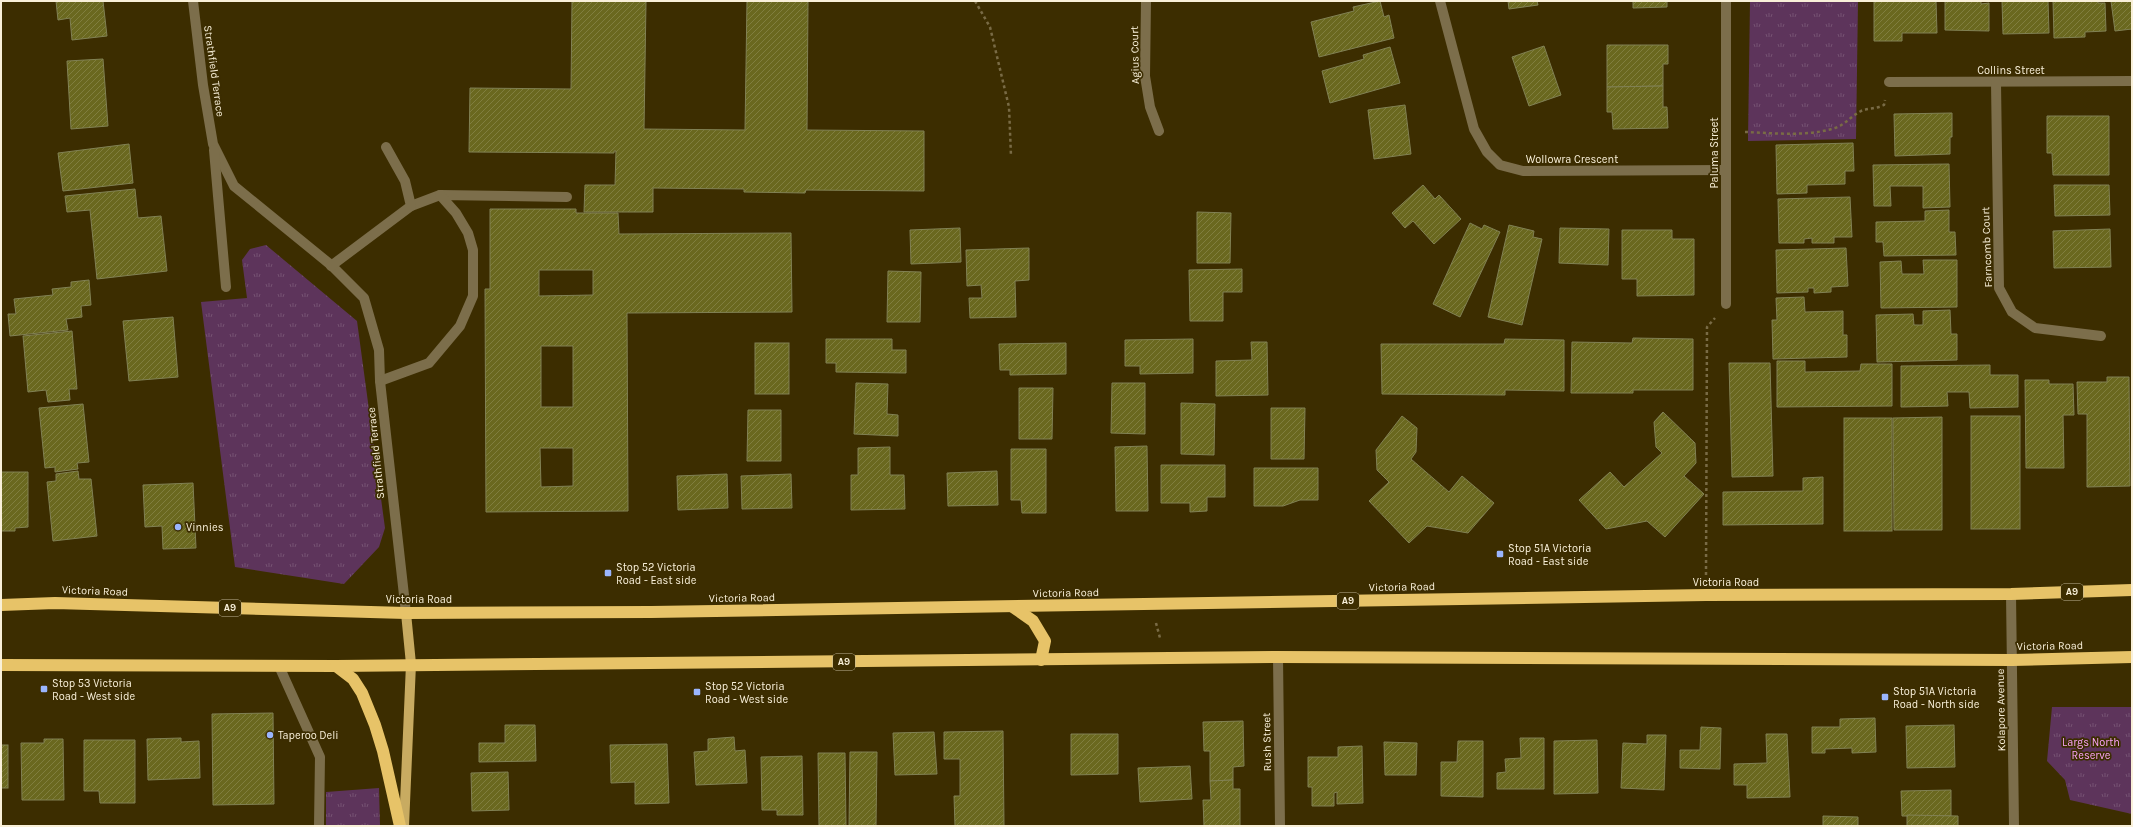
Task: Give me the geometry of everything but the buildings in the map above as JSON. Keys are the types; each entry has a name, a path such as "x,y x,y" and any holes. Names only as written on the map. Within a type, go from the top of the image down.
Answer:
{"highway":[{"name":"Victoria Road","path":"1,605 55,603 406,613 685,612 1706,595 2011,594 2132,590"},
{"path":"1013,607 1033,621 1045,641 1041,660"},
{"name":"Victoria Road","path":"1,665 336,666 411,664 1278,657 2012,660 2132,657"},
{"path":"336,666 353,679 362,693 372,718 383,751 400,826"}],"main road":[{"name":"Strathfield Terrace","path":"404,826 411,664 406,613"}],"street":[{"name":"Strathfield Terrace","path":"193,1 203,85 213,144 226,287"},
{"name":"Agius Court","path":"1146,1 1146,76 1150,107 1159,131"},
{"name":"Wollowra Crescent","path":"1440,1 1474,129 1487,152 1500,165 1523,171 1726,170"},
{"name":"Paluma Street","path":"1726,1 1726,304"},
{"name":"Collins Street","path":"1889,82 1996,83 2132,81"},
{"name":"Farncomb Court","path":"1996,83 1998,288 2012,312 2034,328 2101,336"},
{"name":"Strathfield Terrace","path":"213,144 234,186 331,266 364,298 379,350 380,381 406,613"},
{"path":"386,147 405,181 410,206"},
{"path":"331,266 410,206 440,195 567,197"},
{"path":"380,381 429,363 460,326 473,296 473,250 468,233 456,213 440,195"},
{"name":"Kolapore Avenue","path":"2011,594 2014,826"},
{"name":"Rush Street","path":"1278,657 1280,826"},
{"path":"279,666 320,757 319,826"}],"path":[{"path":"975,1 990,27 1009,107 1011,156"},
{"path":"1726,132 1792,133 1819,132 1836,128 1861,111 1877,109 1884,105 1889,82"},
{"path":"1706,595 1707,327 1726,304"},
{"path":"1155,619 1161,640"}],"green space":[{"path":"1750,1 1858,1 1856,139 1748,141"},
{"path":"266,245 357,321 385,528 379,547 344,584 235,567 201,302 247,298 242,260 250,249"},
{"name":"Largs North Reserve","path":"2052,707 2132,707 2132,814 2070,800 2065,780 2047,761"},
{"path":"379,788 380,826 326,826 326,792"}],"place":[{"name":"Vinnies","path":"178,527"},
{"name":"Stop 51A Victoria Road - East side","path":"1500,554"},
{"name":"Stop 52 Victoria Road - East side","path":"608,573"},
{"name":"Stop 53 Victoria Road - West side","path":"44,689"},
{"name":"Stop 52 Victoria Road - West side","path":"697,692"},
{"name":"Stop 51A Victoria Road - North side","path":"1885,697"},
{"name":"Taperoo Deli","path":"270,735"}]}
